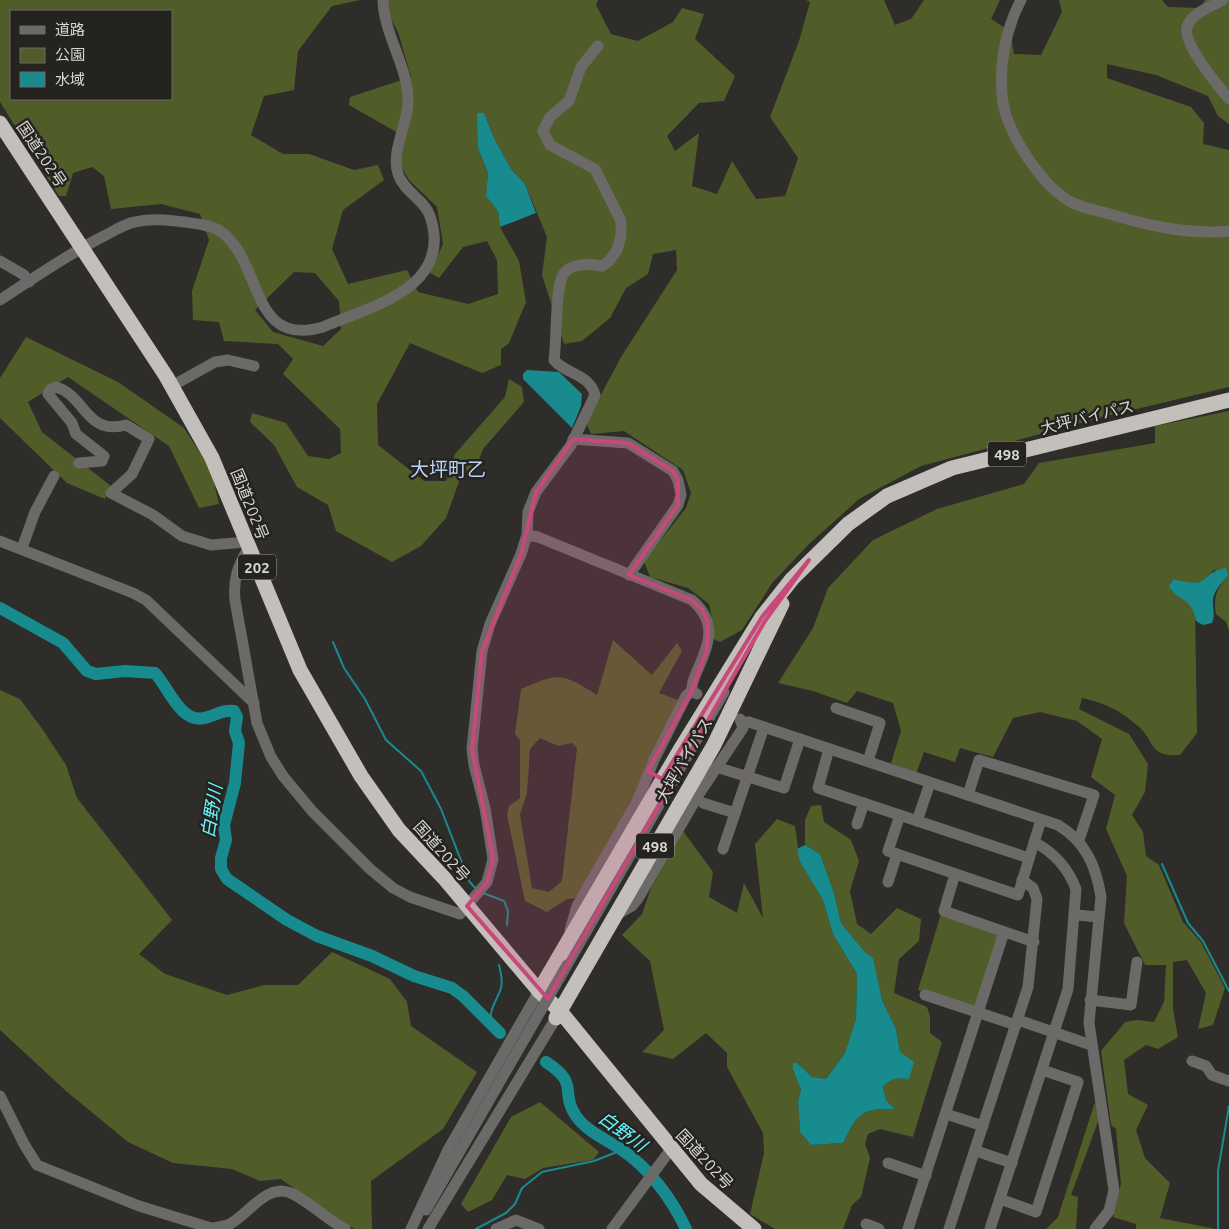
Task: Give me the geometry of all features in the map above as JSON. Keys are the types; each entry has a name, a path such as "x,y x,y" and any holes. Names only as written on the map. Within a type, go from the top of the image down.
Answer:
{"highway":[{"name":"国道202号","path":"0,123 172,386 212,458 300,670 361,776 399,830 475,896 539,991 664,1158 738,1229"},
{"name":"大坪バイパス","path":"539,991 680,750 750,636 775,599 809,560 848,524 867,509 894,493 952,468 1229,400"},
{"name":"大坪バイパス","path":"558,1015 726,723 764,636 784,599 812,562 848,524"},
{"name":"国道202号","path":"664,1158 701,1184 754,1229"}],"street":[{"path":"0,300 82,247 134,222 151,220 175,221 211,228 224,234 236,248 266,311 274,321 295,330 308,331 323,327 412,285 428,269 433,257 435,244 429,213 403,185 398,173 398,152 408,104 406,84 387,28 383,0"},
{"path":"1021,0 1006,40 1003,67 1003,102 1015,134 1030,161 1043,179 1074,204 1128,219 1193,232 1229,231"},
{"path":"1223,0 1191,19 1186,27 1187,36 1214,80 1229,99"},
{"path":"79,463 102,460 104,456 76,434 72,423 50,400 48,394 50,390 56,387 64,390 90,418 109,428 126,425 149,439 132,474 111,493 153,515 182,536 211,545 248,544 239,564 234,582 239,629 257,723 264,743 283,776 312,811 370,869 393,888 410,897 460,914 491,873 493,859 472,748 482,651 490,624 522,554 527,535 527,518 536,492 573,439 595,395 593,388 577,373 558,364 554,360 558,340 559,290 563,275 573,267 588,264 602,266 609,261 617,250 621,236 621,222 595,169 550,145 544,132 550,117 569,101 581,68 598,46"},
{"path":"0,261 24,276 29,282"},
{"path":"172,386 215,362 228,360 254,366"},
{"path":"573,439 628,443 673,472 678,480 681,495 678,506 629,575"},
{"path":"22,548 34,512 54,476"},
{"path":"527,535 692,600 702,610 708,623 710,638 707,650 691,685 694,692 686,696 654,760 637,802 577,906 564,949"},
{"path":"0,540 133,593 146,600 254,704"},
{"path":"417,1229 757,634 778,600 809,560"},
{"path":"836,708 880,723 868,762"},
{"path":"615,916 632,906 639,898 716,767 743,728 742,720 1058,825 1079,840 1088,854 1098,880 1101,897 1090,1000 1091,1045 1114,1190 1109,1211 1095,1229"},
{"path":"723,849 764,727"},
{"path":"716,767 784,788 800,739"},
{"path":"830,749 818,788 1029,858"},
{"path":"968,795 979,760 1094,794 1079,840"},
{"path":"917,821 930,783"},
{"path":"704,803 735,813"},
{"path":"857,824 864,803"},
{"path":"900,815 888,851 1018,895 1042,820"},
{"path":"990,1229 1068,989 1076,915 1076,889 1070,874 1056,856 1034,842"},
{"path":"888,882 897,854"},
{"path":"955,874 944,911 1034,942"},
{"path":"949,1229 1028,987 1037,900 1033,888 1022,880"},
{"path":"1076,915 1099,917"},
{"path":"908,1229 1004,932"},
{"path":"1090,1000 1132,1005 1137,962"},
{"path":"410,1229 448,1150 539,991"},
{"path":"926,995 1091,1045"},
{"path":"428,1229 558,1015"},
{"path":"1192,1060 1206,1066 1212,1075 1229,1081"},
{"path":"1000,1199 1036,1212 1078,1082 1042,1070"},
{"path":"0,1096 24,1144 37,1164 139,1206 211,1228 222,1227 231,1224 269,1193 281,1190 292,1193 345,1229"},
{"path":"946,1114 983,1126"},
{"path":"976,1150 1012,1163"},
{"path":"612,1229 664,1158"},
{"path":"888,1162 926,1176"},
{"path":"496,1229 516,1220 539,1229"},
{"path":"866,1224 879,1229"}],"highlighted area":[{"path":"573,439 628,443 673,471 678,480 678,505 629,575 692,600 702,609 708,623 707,650 692,691 648,771 662,779 762,617 809,560 765,621 548,999 467,906 487,882 493,859 472,749 482,651 521,554 536,492"}],"green space":[{"path":"0,0 360,0 332,6 298,51 294,90 264,96 251,135 283,154 309,154 354,170 378,165 384,180 343,210 332,249 348,284 407,270 418,292 468,304 498,294 497,260 487,241 463,247 439,278 430,273 443,244 437,207 409,180 394,154 398,133 349,105 350,97 411,77 398,32 383,5 383,0 598,0 596,5 611,34 638,41 673,22 682,8 704,14 695,39 735,76 724,101 699,103 667,136 675,151 699,133 692,186 717,194 732,161 756,199 785,196 798,158 770,117 799,41 810,2 806,0 884,0 895,25 911,19 924,0 1000,0 991,19 1010,31 1014,54 1041,55 1062,12 1059,0 1162,0 1168,7 1200,8 1205,0 1229,0 1229,124 1218,116 1208,96 1156,75 1107,64 1107,78 1191,107 1204,123 1203,144 1229,150 1229,387 1103,417 921,466 859,499 809,544 773,582 742,630 720,642 714,639 714,628 709,604 688,588 650,577 644,561 686,508 691,493 683,470 624,431 591,434 586,423 621,357 677,270 676,250 653,254 648,274 626,288 610,318 582,341 564,344 542,275 547,237 525,184 511,169 494,138 484,113 478,148 488,173 486,196 498,211 500,227 519,261 526,302 509,343 501,349 501,365 482,373 410,343 377,404 378,445 424,481 446,481 455,454 505,397 509,379 522,387 524,402 483,449 477,465 462,473 446,518 421,546 392,562 336,531 328,505 297,487 274,445 250,422 252,413 286,423 308,456 329,459 341,453 340,429 283,374 293,359 278,344 224,341 219,322 193,320 192,291 209,240 200,214 161,204 111,209 104,176 92,167 73,173 66,196 59,196 0,102","holes":["294,272 315,273 339,301 341,329 323,346 273,332 255,310"]},
{"path":"26,337 118,382 184,428 211,470 219,504 199,508 169,446 68,377 28,402 42,432 111,486 105,499 67,483 0,418 0,378"},
{"path":"1229,411 1229,631 1226,622 1216,614 1215,602 1219,589 1228,575 1214,570 1196,583 1174,579 1171,591 1183,597 1195,608 1197,733 1180,755 1169,755 1157,751 1138,726 1112,708 1082,698 1079,709 1129,734 1148,764 1145,792 1132,815 1143,832 1146,856 1159,865 1183,922 1201,942 1225,988 1213,1025 1198,1029 1206,993 1187,960 1173,962 1173,1009 1178,1037 1158,1049 1146,1045 1124,1060 1128,1094 1148,1105 1136,1130 1145,1158 1170,1183 1160,1218 1216,1229 1136,1229 1136,1224 1113,1217 1121,1184 1116,1129 1111,1125 1101,1051 1125,1022 1137,1020 1154,1022 1164,1002 1166,965 1145,965 1124,923 1127,876 1106,829 1115,795 1091,777 1102,739 1077,721 1040,712 1013,718 993,757 960,748 955,762 924,752 916,774 891,763 901,731 893,703 857,691 847,703 813,691 778,683 813,628 828,588 873,540 937,509 1024,484 1039,463 1155,443 1155,426"},
{"path":"613,640 652,675 677,643 682,651 659,693 678,700 633,803 576,898 567,899 547,912 525,901 507,815 509,806 520,798 520,740 515,734 521,689 544,680 560,677 576,682 597,695","holes":["540,738 558,746 572,743 577,748 562,881 549,892 532,888 520,815 527,793 530,749"]},
{"path":"0,690 20,699 66,765 77,798 172,920 139,954 165,974 227,995 264,985 298,985 332,952 390,979 407,1002 411,1026 477,1072 443,1129 371,1181 372,1229 355,1229 340,1222 281,1179 260,1181 232,1169 173,1163 128,1142 66,1091 0,1030"},
{"path":"821,805 824,822 851,840 859,861 850,891 857,924 871,934 897,908 921,919 919,941 899,959 894,993 927,1007 930,1016 930,1033 942,1042 913,1137 880,1129 868,1134 865,1144 870,1158 861,1197 852,1205 843,1229 775,1229 750,1214 764,1153 763,1133 727,1067 727,1053 706,1033 673,1059 642,1052 664,1030 650,961 622,935 642,914 651,888 683,831 713,872 709,897 737,913 744,883 763,918 755,844 777,819 795,826 800,862 823,900 833,934 857,974 856,1019 845,1053 826,1079 812,1077 797,1063 793,1070 801,1090 798,1101 800,1132 811,1145 843,1143 857,1119 862,1115 874,1110 895,1109 886,1100 883,1087 886,1084 894,1079 909,1079 900,1052 896,1029 882,1000 872,958 841,923 834,893 820,854 805,845 805,820 811,806"},
{"path":"941,914 1001,934 977,1009 918,990"},
{"path":"540,1102 599,1152 593,1160 543,1168 525,1179 507,1175 492,1200 468,1212 461,1204 511,1117"},
{"path":"1095,1102 1099,1119 1071,1195 1078,1197 1076,1229 1046,1229 1058,1217"}],"water":[{"path":"477,113 484,113 494,138 511,169 525,184 536,213 500,227 498,211 486,196 488,173 478,148"},
{"path":"527,370 559,372 582,394 581,406 572,428 523,379 523,374"},
{"path":"1226,568 1228,575 1214,596 1214,617 1212,623 1203,625 1196,621 1188,603 1176,595 1169,586 1174,579 1194,583 1200,582 1211,573"},
{"path":"805,845 820,854 834,893 841,923 864,951 873,958 882,1000 896,1029 900,1052 914,1062 909,1079 894,1079 883,1087 886,1100 895,1109 868,1111 862,1114 843,1143 811,1145 800,1132 798,1101 801,1090 793,1070 793,1063 797,1063 812,1077 826,1079 845,1053 856,1019 857,974 833,934 823,900 800,862 797,849"}],"waterway":[{"name":"白野川","path":"0,608 63,643 87,671 96,674 125,671 155,673 182,710 196,718 234,711 237,717 235,731 239,743 235,783 224,825 226,840 221,858 221,869 227,879 287,920 317,936 372,956 414,976 452,988 463,996 500,1033"},
{"path":"333,642 344,668 365,699 386,740 421,771 441,809 469,881 476,889"},
{"path":"1162,864 1188,923 1203,941 1229,991"},
{"path":"483,893 504,901 508,911 507,925"},
{"path":"491,1022 492,1009 502,985 499,965"},
{"name":"白野川","path":"546,1062 563,1077 568,1088 571,1107 580,1121 591,1131 632,1157 650,1175 667,1196 686,1229"},
{"path":"1218,1229 1218,1171 1229,1106"},
{"path":"476,1229 506,1213 515,1204 522,1188 542,1172 594,1161 622,1150"}],"district":[{"name":"大坪町乙","path":"448,469"}]}
